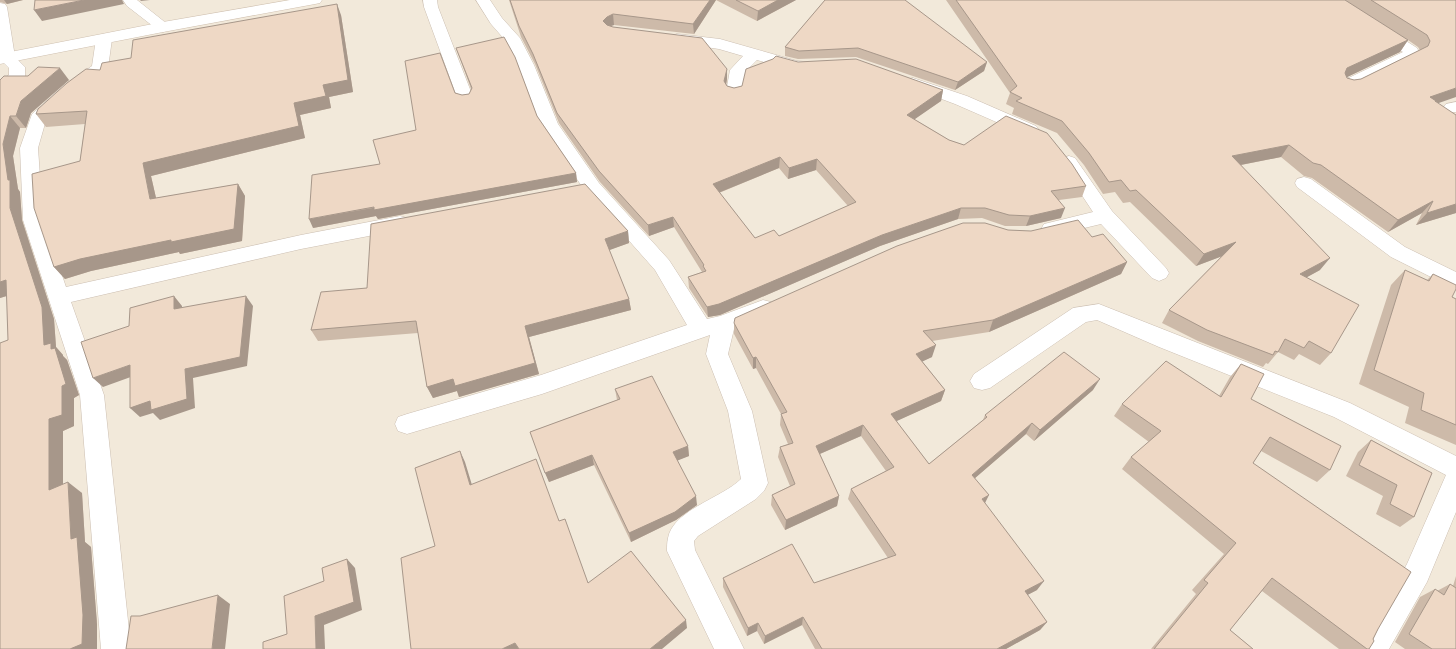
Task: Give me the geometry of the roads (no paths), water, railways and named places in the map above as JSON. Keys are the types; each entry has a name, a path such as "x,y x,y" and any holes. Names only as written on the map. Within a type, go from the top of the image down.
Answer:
{"street":[{"path":"130,0 163,27"},
{"path":"4,59 163,27 315,0"},
{"path":"430,0 436,20 465,96"},
{"path":"483,0 496,21 512,38 526,65 549,124 592,187 662,265 701,329"},
{"path":"1332,0 1411,51 1412,54 1346,86"},
{"path":"0,7 4,59"},
{"path":"660,37 720,44 753,55 797,66 819,65"},
{"path":"104,39 100,68 69,90 38,118 29,148 33,220 92,395 116,649"},
{"path":"734,92 738,70 753,55"},
{"path":"0,90 17,77 17,67 4,59"},
{"path":"901,79 961,100 1043,135"},
{"path":"1058,149 1076,170 1105,216 1159,273"},
{"path":"1304,183 1398,252 1456,281"},
{"path":"569,192 592,187"},
{"path":"1033,234 1105,216"},
{"path":"59,297 301,242 416,220"},
{"path":"407,424 542,384 701,329 724,324 781,299"},
{"path":"982,381 1081,314 1099,312 1167,341 1342,410 1456,468"},
{"path":"724,324 717,354 740,410 755,483 747,491 689,527 681,538 680,551 729,649"},
{"path":"1373,649 1417,573 1456,480"}]}
